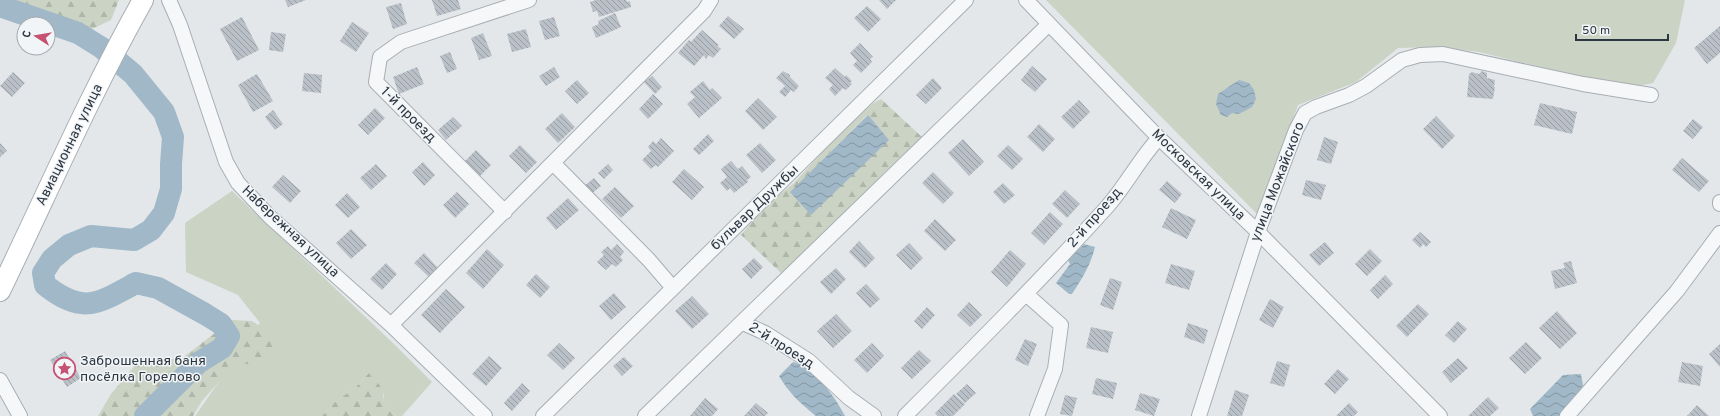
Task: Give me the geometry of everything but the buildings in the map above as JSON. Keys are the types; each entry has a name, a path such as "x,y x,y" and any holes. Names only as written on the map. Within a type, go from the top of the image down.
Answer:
{"street":[{"name":"Авиационная улица","path":"0,292 97,89 124,34 143,0"},
{"name":"Набережная улица","path":"169,0 180,25 226,162 238,183 270,216 391,325 485,416"},
{"name":"1-й проезд","path":"505,212 376,82 380,58 401,42 529,0"},
{"path":"391,325 704,12 711,0"},
{"name":"бульвар Дружбы","path":"543,416 966,0"},
{"name":"Московская улица","path":"1026,0 1159,138 1258,232 1440,416"},
{"path":"645,416 743,323 1049,24"},
{"name":"улица Можайского","path":"1199,416 1258,232 1296,130 1305,113 1316,107 1349,95 1366,86 1402,60 1420,55 1443,54 1583,84 1651,95"},
{"name":"2-й проезд","path":"905,416 1026,294 1107,207 1149,149 1159,138"},
{"path":"553,162 649,260 672,288"},
{"path":"1567,416 1677,291 1720,233"},
{"path":"1026,294 1061,325 1055,369 1037,416"},
{"name":"2-й проезд","path":"743,323 765,333 809,361 849,398 874,416"},
{"path":"0,380 20,416"}],"green space":[{"path":"0,0 119,0 111,20 69,40 56,36 56,16 16,16 16,22 0,17"},
{"path":"1046,0 1685,0 1676,43 1653,83 1627,88 1479,52 1438,47 1398,48 1356,82 1298,105 1259,216"},
{"path":"881,99 922,137 886,171 823,236 781,273 741,235 765,206 794,183 835,138 872,104","holes":["867,115 888,139 792,191"]},
{"path":"232,191 395,345 432,382 402,416 396,416 384,406 384,395 369,373 356,387 335,402 322,416 195,416 260,323 238,295 186,272 185,223"},
{"path":"232,320 252,321 280,339 276,360 233,366 202,401 193,416 98,416 111,394 137,363 162,359 181,359"},
{"path":"369,373 381,388 384,406 396,416 322,416 335,402 356,387"}],"water":[{"path":"1239,80 1249,83 1254,90 1256,99 1252,107 1239,114 1232,113 1227,117 1221,115 1216,104 1218,94"},
{"path":"868,115 889,140 811,215 790,192"},
{"path":"1084,244 1095,247 1089,265 1072,294 1069,294 1056,283 1070,264 1068,260"},
{"path":"793,362 801,365 816,376 830,392 845,416 816,416 796,398 779,376"},
{"path":"1581,374 1583,385 1570,407 1559,416 1533,416 1530,409 1563,375"}],"waterway":[{"path":"0,6 78,33 102,48 133,74 164,112 173,137 171,189 164,213 151,230 134,240 91,236 69,245 52,259 43,273 45,285 58,294 80,303 100,301 136,283 158,288 221,324 229,336 222,348 198,363 145,416"}],"place":[{"name":"Заброшенная баня посёлка Горелово","path":"65,369"}]}
